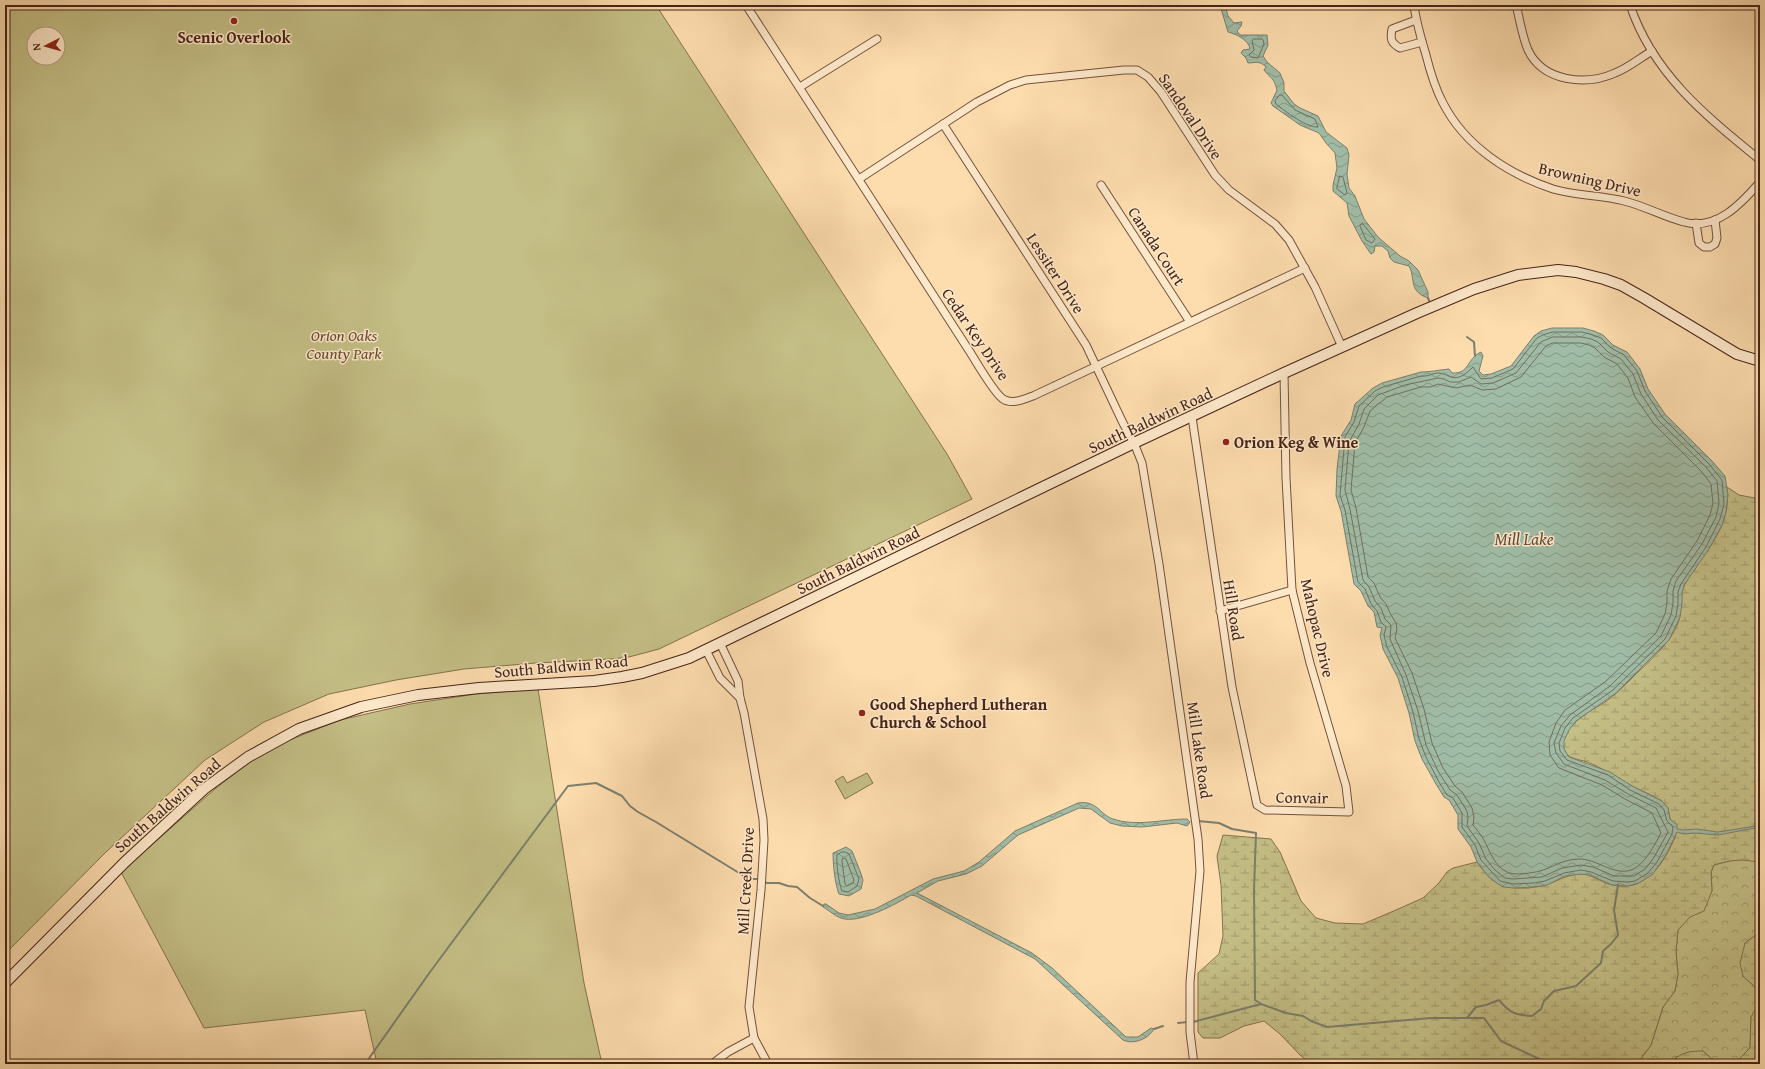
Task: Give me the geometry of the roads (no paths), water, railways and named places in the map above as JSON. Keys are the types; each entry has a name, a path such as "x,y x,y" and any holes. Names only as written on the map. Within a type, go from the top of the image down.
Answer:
{"main road":[{"name":"South Baldwin Road","path":"5,983 125,862 194,798 248,757 299,729 361,707 425,694 479,688 594,681 622,677 670,664 706,650 1134,443 1342,347 1474,289 1518,275 1558,270 1576,272 1604,279 1621,286 1737,354 1760,361"}],"street":[{"name":"Cedar Key Drive","path":"746,5 970,352 1002,398 1012,401 1022,400 1305,268"},
{"name":"Browning Drive","path":"1414,5 1416,20 1422,42 1432,76 1443,104 1458,126 1470,140 1506,169 1531,181 1555,189 1623,200 1642,205 1686,223 1715,220 1730,212 1738,206 1760,182"},
{"path":"1516,5 1529,50 1537,62 1557,76 1573,80 1590,79 1614,73 1652,51"},
{"path":"1630,5 1652,51 1670,78 1709,119 1760,160"},
{"path":"1416,20 1392,29 1390,37 1393,44 1400,48 1422,42"},
{"path":"800,87 877,38"},
{"name":"Sandoval Drive","path":"859,179 992,93 1026,80 1137,70 1148,77 1161,92 1215,175 1229,190 1275,224 1289,240 1305,268 1342,347"},
{"name":"Lessiter Drive","path":"943,124 1086,345 1134,443"},
{"name":"Canada Court","path":"1101,185 1190,322"},
{"path":"1696,223 1699,243 1704,247 1710,247 1715,244 1717,238 1715,220"},
{"name":"Mahopac Drive","path":"1284,374 1286,478 1292,590 1310,663 1346,786 1349,812"},
{"name":"Hill Road","path":"1192,417 1232,687 1256,806"},
{"name":"Mill Lake Road","path":"1134,443 1142,463 1148,494 1198,839 1200,871 1190,982 1190,1032 1194,1064"},
{"path":"1220,611 1292,590"},
{"name":"Mill Creek Drive","path":"720,643 738,681 760,802 764,834 761,890 749,1008 754,1038 768,1064"},
{"path":"706,650 720,678 740,698"},
{"name":"Convair","path":"1256,806 1265,810 1349,812"},
{"path":"712,1064 728,1052 754,1038"}],"water":[{"path":"1220,5 1225,5 1228,16 1234,23 1242,22 1237,31 1240,35 1267,35 1268,45 1263,56 1267,62 1280,73 1284,83 1284,91 1294,104 1318,116 1326,132 1347,148 1349,155 1347,174 1349,188 1355,196 1364,219 1378,237 1400,256 1409,261 1418,270 1428,292 1428,298 1418,292 1415,288 1409,266 1394,262 1390,258 1388,251 1382,246 1375,246 1374,252 1371,254 1362,241 1349,216 1347,203 1333,191 1337,168 1335,153 1319,133 1300,125 1273,106 1271,103 1277,90 1275,83 1264,70 1266,67 1264,65 1257,62 1248,63 1246,58 1241,53 1243,50 1250,49 1249,46 1242,38 1228,32"},
{"name":"Mill Lake","path":"1552,328 1583,328 1594,331 1603,335 1613,345 1627,352 1640,369 1648,389 1665,414 1725,476 1728,495 1726,512 1722,525 1709,549 1684,585 1680,617 1669,640 1616,693 1576,721 1569,730 1564,741 1564,749 1569,757 1610,772 1632,786 1662,801 1668,808 1670,819 1677,825 1677,829 1696,829 1718,832 1760,824 1760,827 1718,835 1695,833 1684,834 1677,832 1666,855 1652,875 1637,884 1628,886 1612,885 1590,875 1581,874 1565,876 1547,885 1513,888 1504,887 1488,876 1477,862 1471,847 1458,829 1458,815 1449,800 1444,797 1422,759 1415,741 1409,713 1398,678 1383,649 1380,635 1382,628 1377,627 1374,612 1368,606 1361,591 1354,584 1341,511 1336,496 1337,469 1341,436 1351,420 1355,404 1373,388 1382,383 1421,372 1449,369 1452,373 1458,373 1465,369 1473,358 1481,352 1483,356 1479,371 1483,375 1491,374 1511,366 1534,336 1541,331"},
{"path":"1078,803 1094,805 1108,817 1122,821 1141,823 1187,819 1190,822 1187,826 1177,823 1142,827 1122,826 1110,823 1091,809 1079,808 1018,835 982,866 966,874 938,881 917,893 1032,953 1052,968 1126,1037 1138,1037 1151,1028 1154,1029 1148,1036 1140,1040 1132,1042 1123,1040 1035,959 916,896 911,895 879,912 861,918 845,919 823,907 824,904 826,904 839,913 848,915 875,909 933,879 964,871 979,862 1015,831"},
{"path":"846,847 852,851 863,880 861,889 849,896 839,894 835,880 833,863 833,853"}],"waterway":[{"path":"1428,298 1431,305"},
{"path":"1467,337 1474,342 1475,356"},
{"path":"365,1064 430,972 568,786 596,783 622,796 630,806 638,812 744,876 750,879 760,879"},
{"path":"1198,821 1219,823 1232,829 1256,833 1254,889 1255,1000 1261,1004 1286,1013 1303,1016 1311,1021 1327,1027 1431,1018 1484,1018 1501,1041 1550,1064"},
{"path":"764,882 779,883 797,887 810,898 823,906"},
{"path":"1467,1018 1476,1007 1499,1000 1510,1011 1521,1015 1532,1016 1541,1009 1544,1001 1554,991 1576,986 1601,963 1603,951 1618,935 1614,910 1618,885"},
{"path":"1193,1022 1261,1004"},
{"path":"1178,1023 1188,1022"},
{"path":"1154,1029 1163,1026"}],"place":[{"name":"Scenic Overlook","path":"234,21"},
{"name":"Orion Keg & Wine","path":"1226,442"},
{"name":"Good Shepherd Lutheran Church & School","path":"862,713"}],"park label":[{"name":"Orion Oaks County Park","path":"344,344"}]}
